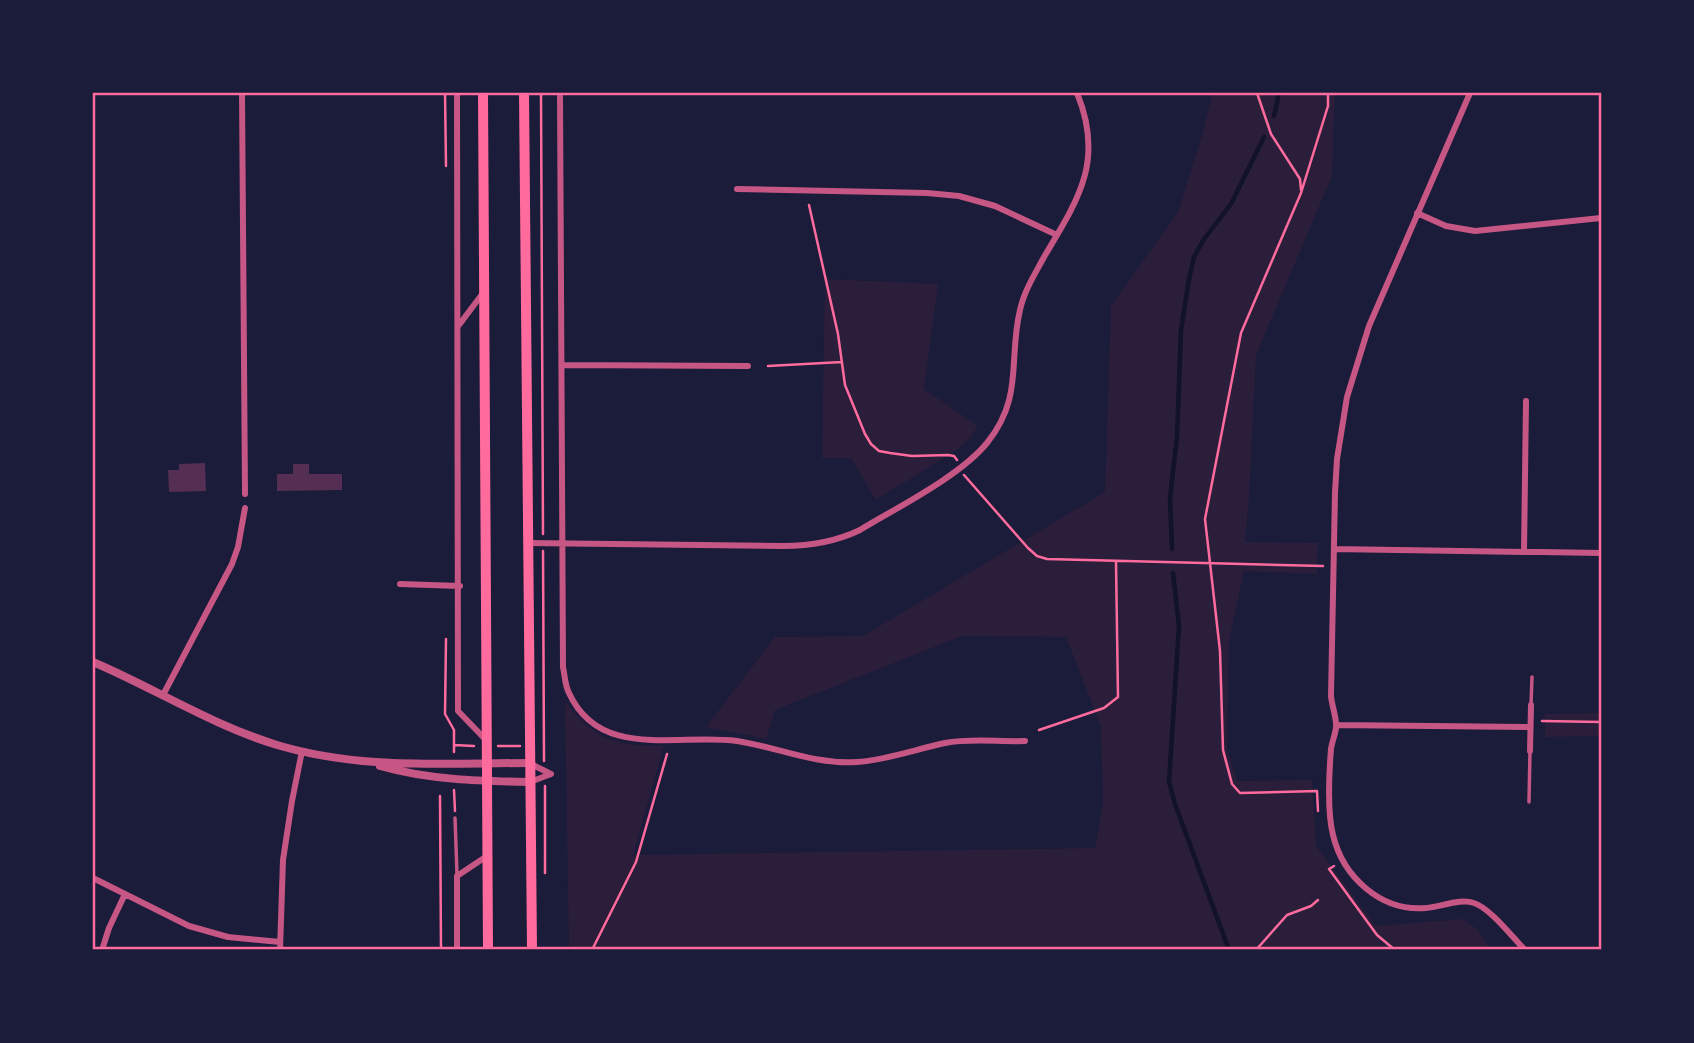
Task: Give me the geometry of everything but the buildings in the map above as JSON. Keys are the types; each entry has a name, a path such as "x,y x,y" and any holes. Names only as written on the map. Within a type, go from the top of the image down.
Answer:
{"main road":[{"path":"483,93 488,950"},
{"path":"524,93 532,950"}],"street":[{"path":"242,93 245,494"},
{"path":"457,93 460,586 458,710 486,741"},
{"path":"560,93 563,667 568,692 579,710 599,728 615,735 650,740 736,741 820,761 856,762 947,743 1025,741"},
{"path":"527,543 783,546 817,544 845,537 859,530 968,463 998,428 1004,416 1013,389 1020,309 1032,280 1078,200 1087,164 1086,120 1077,93"},
{"path":"1471,93 1369,326 1347,397 1337,459 1331,696 1336,725 1331,753 1331,825 1338,849 1353,876 1370,892 1403,906 1427,908 1465,902 1477,904 1525,950"},
{"path":"737,189 927,192 959,196 995,206 1057,235"},
{"path":"1418,213 1446,226 1475,231 1601,218"},
{"path":"459,325 485,292"},
{"path":"562,365 748,366"},
{"path":"1524,552 1526,401"},
{"path":"163,695 232,564 245,508"},
{"path":"1334,549 1601,553"},
{"path":"400,584 460,586"},
{"path":"93,662 251,735 302,751 371,763 530,763 544,774 530,782 486,782 395,771 371,763"},
{"path":"1530,751 1531,705"},
{"path":"1336,725 1530,727"},
{"path":"280,950 285,847 302,751"},
{"path":"457,950 457,876 487,856"},
{"path":"93,878 189,926 249,940 280,942"},
{"path":"102,950 125,894"}],"lane":[{"path":"1531,705 1532,677"},
{"path":"1529,802 1530,751"},
{"path":"455,818 457,876"}],"path":[{"path":"541,93 545,884"},
{"path":"1257,93 1271,134 1300,179 1301,193"},
{"path":"1319,821 1317,791 1240,793 1232,784 1223,750 1220,651 1205,519 1241,332 1301,193 1328,106 1328,93"},
{"path":"809,205 838,334 845,384 871,444 879,451 912,456 954,456"},
{"path":"768,366 842,362"},
{"path":"968,481 1037,556 1047,559 1334,566"},
{"path":"1039,730 1104,708 1118,696 1116,562"},
{"path":"1531,718 1536,721 1601,722"},
{"path":"592,950 636,862 667,754"},
{"path":"454,779 455,818"},
{"path":"440,796 441,950"},
{"path":"1331,857 1335,866 1329,869 1377,935 1395,950"},
{"path":"1256,950 1287,915 1311,906 1318,900"}],"shaded area":[{"path":"1212,93 1335,93 1332,176 1256,355 1245,542 1318,543 1317,574 1244,571 1229,641 1227,749 1237,781 1312,780 1316,846 1376,926 1463,919 1477,929 1492,950 569,950 565,702 587,725 608,738 632,744 664,746 633,855 1095,848 1103,804 1101,727 1066,637 962,636 775,710 766,739 706,727 775,637 863,636 1105,492 1111,306 1178,212 1204,129"},
{"path":"825,279 938,284 924,389 978,426 958,449 876,500 851,458 822,458"},
{"path":"1601,713 1601,736 1545,737 1545,714"}],"waterway":[{"path":"1274,116 1279,93"},
{"path":"1172,549 1170,498 1177,436 1181,330 1189,279 1194,257 1204,239 1231,204 1264,137"},
{"path":"1173,573 1179,626 1169,782 1229,950"}]}
